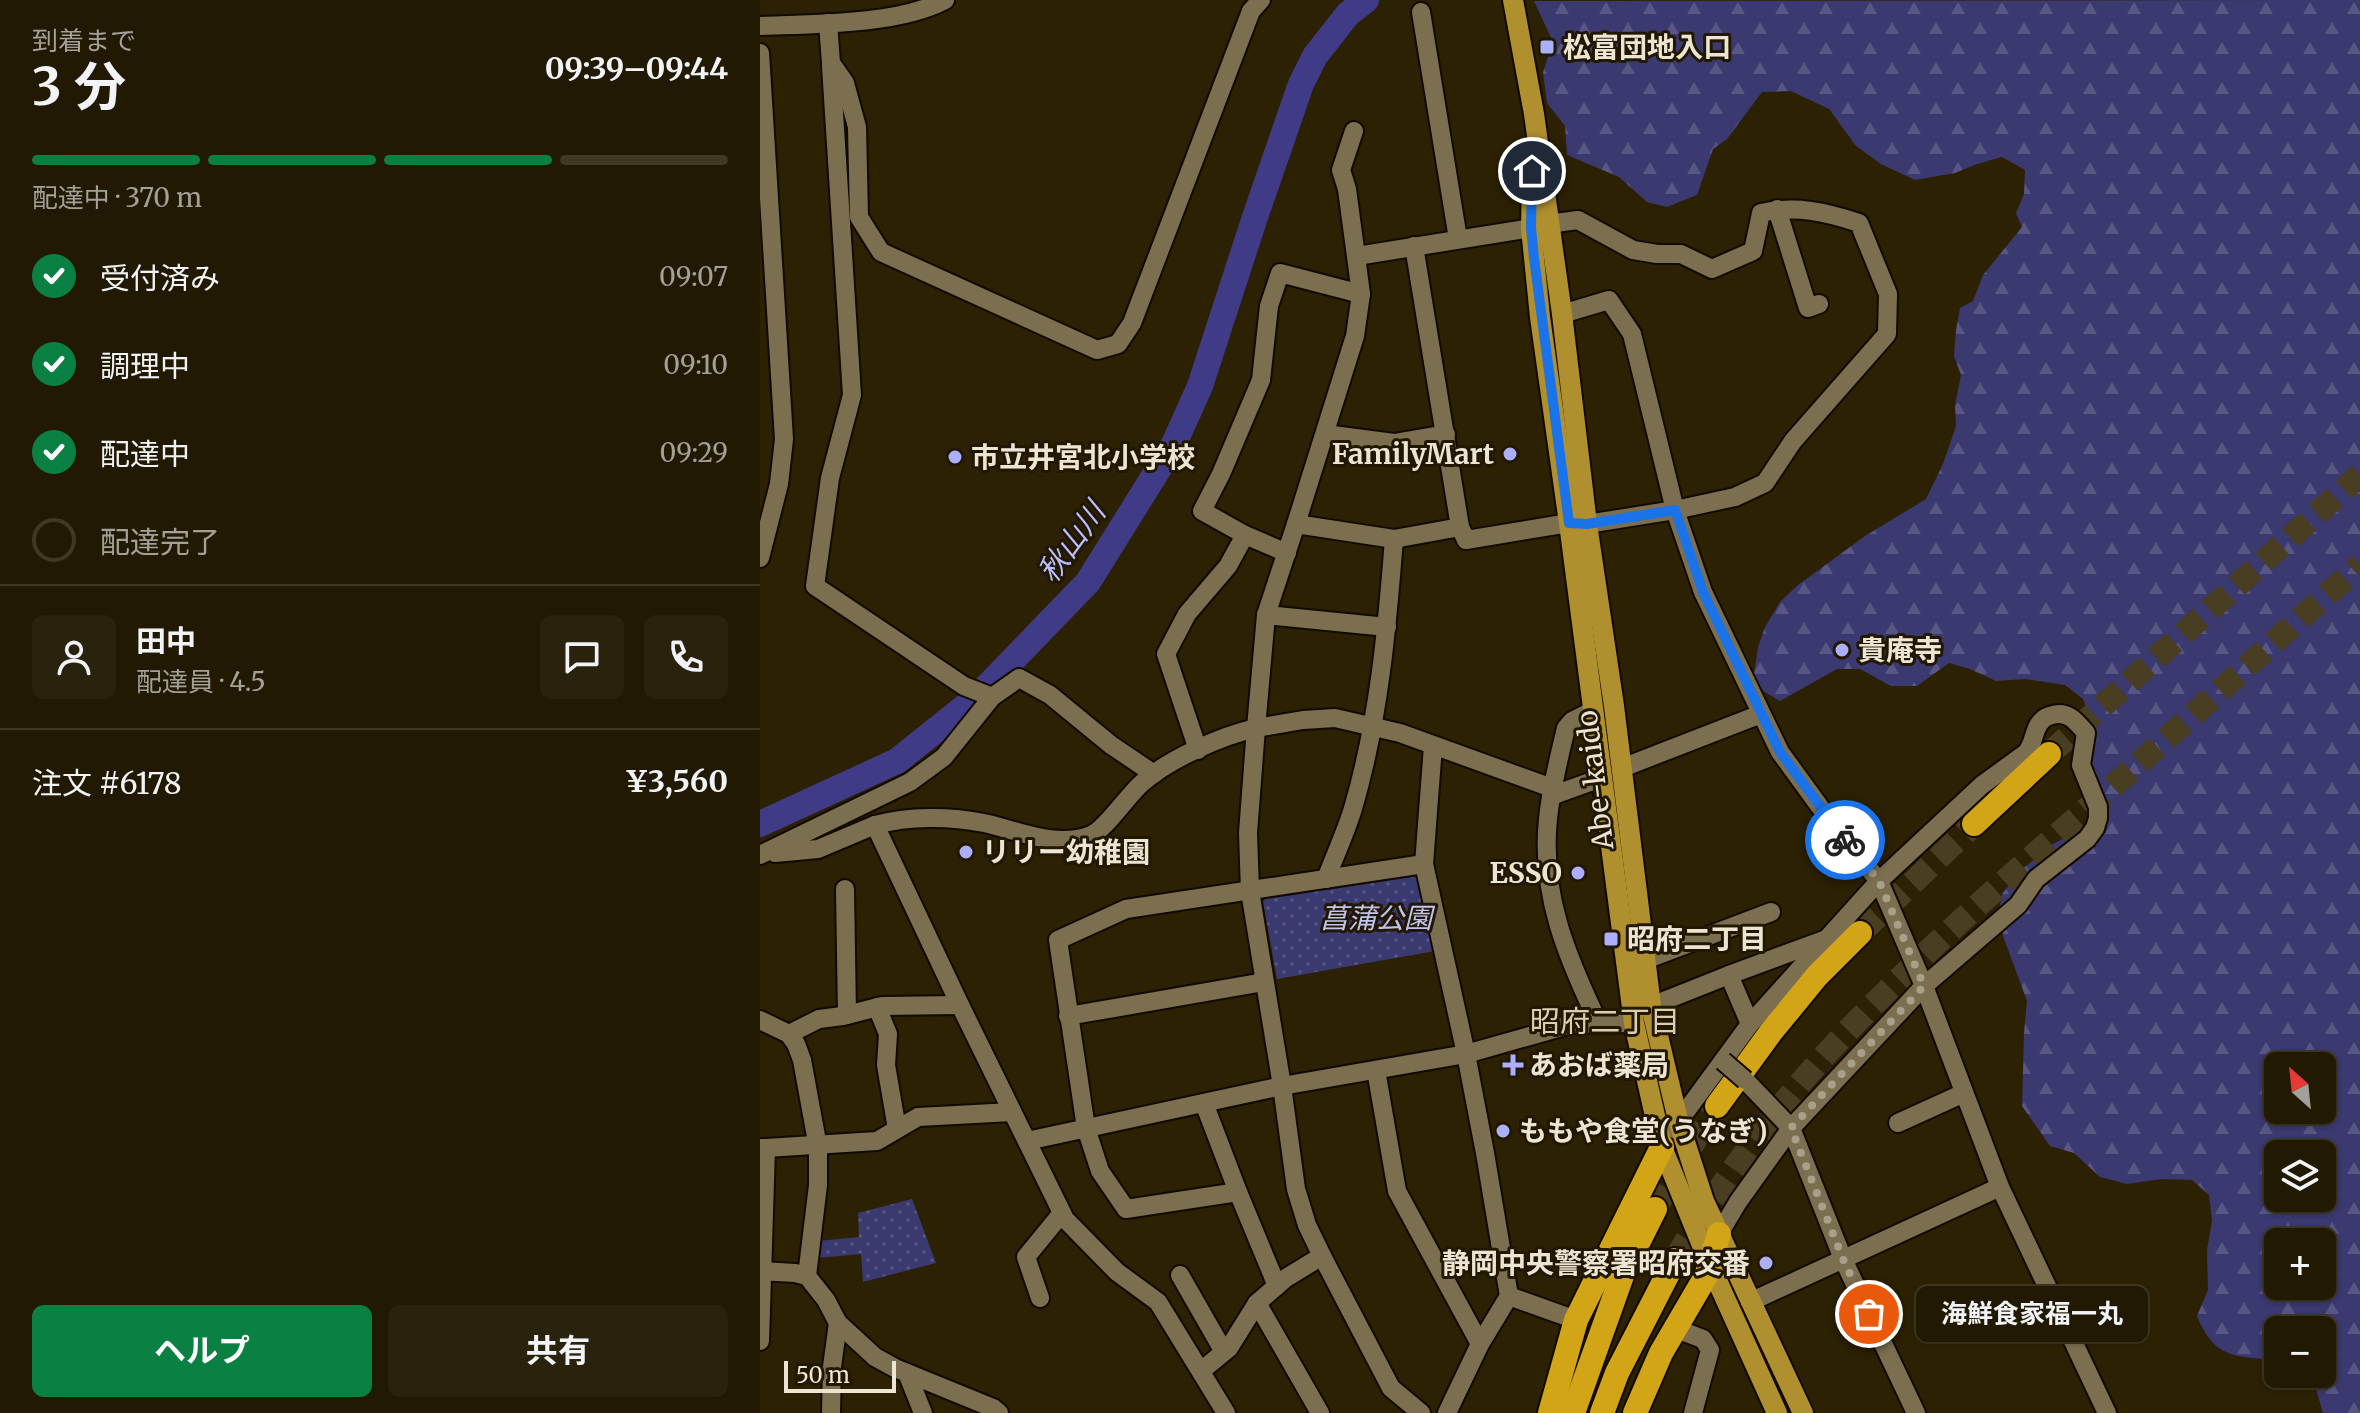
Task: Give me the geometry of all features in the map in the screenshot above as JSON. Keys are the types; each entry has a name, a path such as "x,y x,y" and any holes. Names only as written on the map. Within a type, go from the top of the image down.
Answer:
{"highway":[{"path":"1974,824 2049,754"},
{"path":"1717,1106 1817,976 1860,933"},
{"path":"1550,1413 1576,1320 1662,1147"},
{"path":"1573,1413 1623,1273 1655,1209"},
{"path":"1635,1413 1661,1353 1710,1265 1719,1234"},
{"path":"1602,1413 1617,1373 1675,1260"}],"main road":[{"name":"Abe-kaido","path":"1513,0 1534,114 1540,226 1540,317 1622,768 1651,1006 1678,1120 1704,1201 1803,1413"},
{"name":"Abe-kaido","path":"1540,226 1562,314 1592,711 1634,1023 1662,1147 1710,1265 1777,1413"}],"street":[{"path":"760,26 828,23 895,8 927,10 945,0"},
{"path":"831,63 845,83 857,127 859,217 881,252 1097,350 1118,344 1132,323 1251,11 1261,0"},
{"path":"1421,12 1458,239"},
{"path":"828,23 852,395 830,478 815,586 964,686 992,697"},
{"path":"760,53 766,256 784,439 779,484 760,558"},
{"path":"1354,131 1341,170 1347,189 1361,294 1355,336 1266,615 1248,833 1250,891 1296,1189 1307,1225 1391,1388 1421,1413"},
{"path":"1357,256 1414,246 1578,220 1633,250 1681,254 1712,269 1753,251 1761,213 1777,209 1817,210 1859,223 1888,294 1887,334 1793,441 1765,483 1735,497 1675,510 1466,540 1460,527 1414,246"},
{"path":"1777,209 1808,308 1819,304"},
{"path":"1287,553 1245,535 1202,511 1261,380 1269,306 1280,273 1361,294"},
{"path":"1562,314 1609,300 1632,334 1675,510 1703,592 1787,764 1879,881 1924,986 2000,1187 2107,1413"},
{"path":"1325,434 1394,443 1446,434"},
{"path":"1296,524 1394,539 1460,527"},
{"path":"1198,750 1166,654 1187,614 1228,566 1245,535"},
{"path":"1326,879 1354,807 1373,726 1387,627 1394,539"},
{"path":"1266,615 1387,627"},
{"path":"761,854 910,782 944,757 992,697 1019,678 1050,695 1111,745 1154,774"},
{"name":"Abe-kaido","path":"1592,711 1572,721 1566,728 1552,792 1546,844 1549,885 1561,939 1599,1024"},
{"path":"1662,1147 1678,1120 1750,1024 1879,881 1982,785 2026,753 2044,718 2058,713 2072,717 2086,733 2081,765 2098,807 2095,828 2087,839 2036,879 2018,905 1924,986 1791,1128 1719,1234"},
{"path":"1622,768 1761,714"},
{"path":"761,854 818,849 875,825 907,819 982,823 1055,840 1093,835 1140,784 1154,774 1230,734 1303,720 1335,718 1400,733 1552,792 1601,778"},
{"path":"1433,746 1424,864 1466,1054 1509,1296 1480,1344 1447,1413"},
{"path":"875,825 1065,1219 1117,1272 1158,1302 1226,1413"},
{"path":"1238,1192 1126,1209 1100,1171 1086,1128 1058,940 1126,909 1424,864"},
{"path":"845,889 847,1015"},
{"path":"1645,960 1771,912"},
{"path":"1651,1006 1826,939"},
{"path":"1729,975 1750,1024"},
{"path":"1068,1016 1264,982"},
{"path":"789,1034 819,1019 877,1007 960,1005"},
{"path":"877,1007 888,1034 886,1065 897,1129"},
{"path":"760,1020 789,1034 796,1044 802,1060 818,1147 818,1185 807,1276"},
{"path":"1027,1141 1282,1086 1466,1054 1572,1024 1634,1023"},
{"path":"1723,1061 1791,1128 1843,1259 1916,1413"},
{"path":"1376,1070 1397,1191 1480,1344"},
{"path":"1898,1123 1964,1093"},
{"path":"1204,1103 1277,1286"},
{"path":"760,1341 763,1148 877,1141 918,1117 1012,1112"},
{"path":"1750,1302 2000,1187"},
{"path":"1040,1298 1026,1257 1062,1213"},
{"path":"1201,1371 1229,1348 1257,1303 1286,1278 1322,1256"},
{"path":"761,1271 807,1276 826,1300 838,1323 875,1357 999,1413"},
{"path":"1180,1275 1224,1352"},
{"path":"1509,1296 1576,1320"},
{"path":"1257,1303 1320,1413"},
{"path":"831,1413 832,1367 838,1323"},
{"path":"1674,1328 1703,1339 1710,1350 1693,1413"},
{"path":"907,1373 923,1413"}],"green space":[{"path":"2360,0 2360,1413 2323,1413 2315,1388 2336,1388 2336,1316 2264,1316 2264,1359 2228,1353 2211,1341 2197,1316 2208,1290 2207,1250 2212,1221 2209,1195 2192,1180 2162,1179 2127,1184 2100,1177 2074,1153 2050,1146 2022,1106 2027,1001 2003,936 1999,910 2002,894 2021,870 2053,844 2093,824 2085,752 2094,726 2083,699 2065,685 2025,679 1996,681 1949,663 1917,686 1891,686 1860,669 1837,669 1780,701 1758,688 1754,674 1765,627 1780,602 1865,536 1926,499 1943,464 1956,426 1955,405 1961,375 1954,356 1960,308 1973,301 1983,275 2022,227 2016,213 2024,194 2025,170 2002,157 1955,173 1915,180 1881,164 1856,146 1829,109 1791,91 1762,92 1727,139 1713,149 1697,195 1667,207 1647,202 1619,177 1567,155 1565,126 1547,103 1543,72 1553,42 1534,1"},
{"name":"菖蒲公園","path":"1414,868 1422,874 1435,951 1277,979 1263,902 1269,893"},
{"path":"912,1199 936,1263 863,1282 861,1254 817,1258 818,1241 859,1237 858,1213"}],"waterway":[{"name":"秋山川","path":"760,824 897,761 976,698 1088,582 1174,444 1200,386 1301,84 1315,56 1348,14 1366,0"}],"tunnel":[{"path":"2049,754 2360,475"},
{"path":"1675,1260 1746,1151 1807,1075 1861,1017 1963,919 2360,565"},
{"path":"1860,933 1974,824"},
{"path":"1655,1209 1717,1106"}],"way so far":[{"path":"1845,840 1879,881 1924,986 1791,1128 1843,1259 1869,1314"}],"place":[{"name":"松富団地入口","path":"1547,47"},
{"name":"FamilyMart","path":"1510,454"},
{"name":"市立井宮北小学校","path":"955,457"},
{"name":"貴庵寺","path":"1842,650"},
{"name":"リリー幼稚園","path":"966,852"},
{"name":"ESSO","path":"1578,873"},
{"name":"昭府二丁目","path":"1611,939"},
{"name":"あおば薬局","path":"1513,1065"},
{"name":"ももや食堂(うなぎ)","path":"1503,1131"},
{"name":"静岡中央警察署昭府交番","path":"1766,1263"},
{"name":"海鮮食家福一丸","path":"1869,1314"}],"district":[{"name":"昭府二丁目","path":"1605,1021"}],"route":[{"path":"1532,171 1531,228 1540,317 1569,523 1587,524 1675,510 1703,592 1780,752 1845,840"}]}
